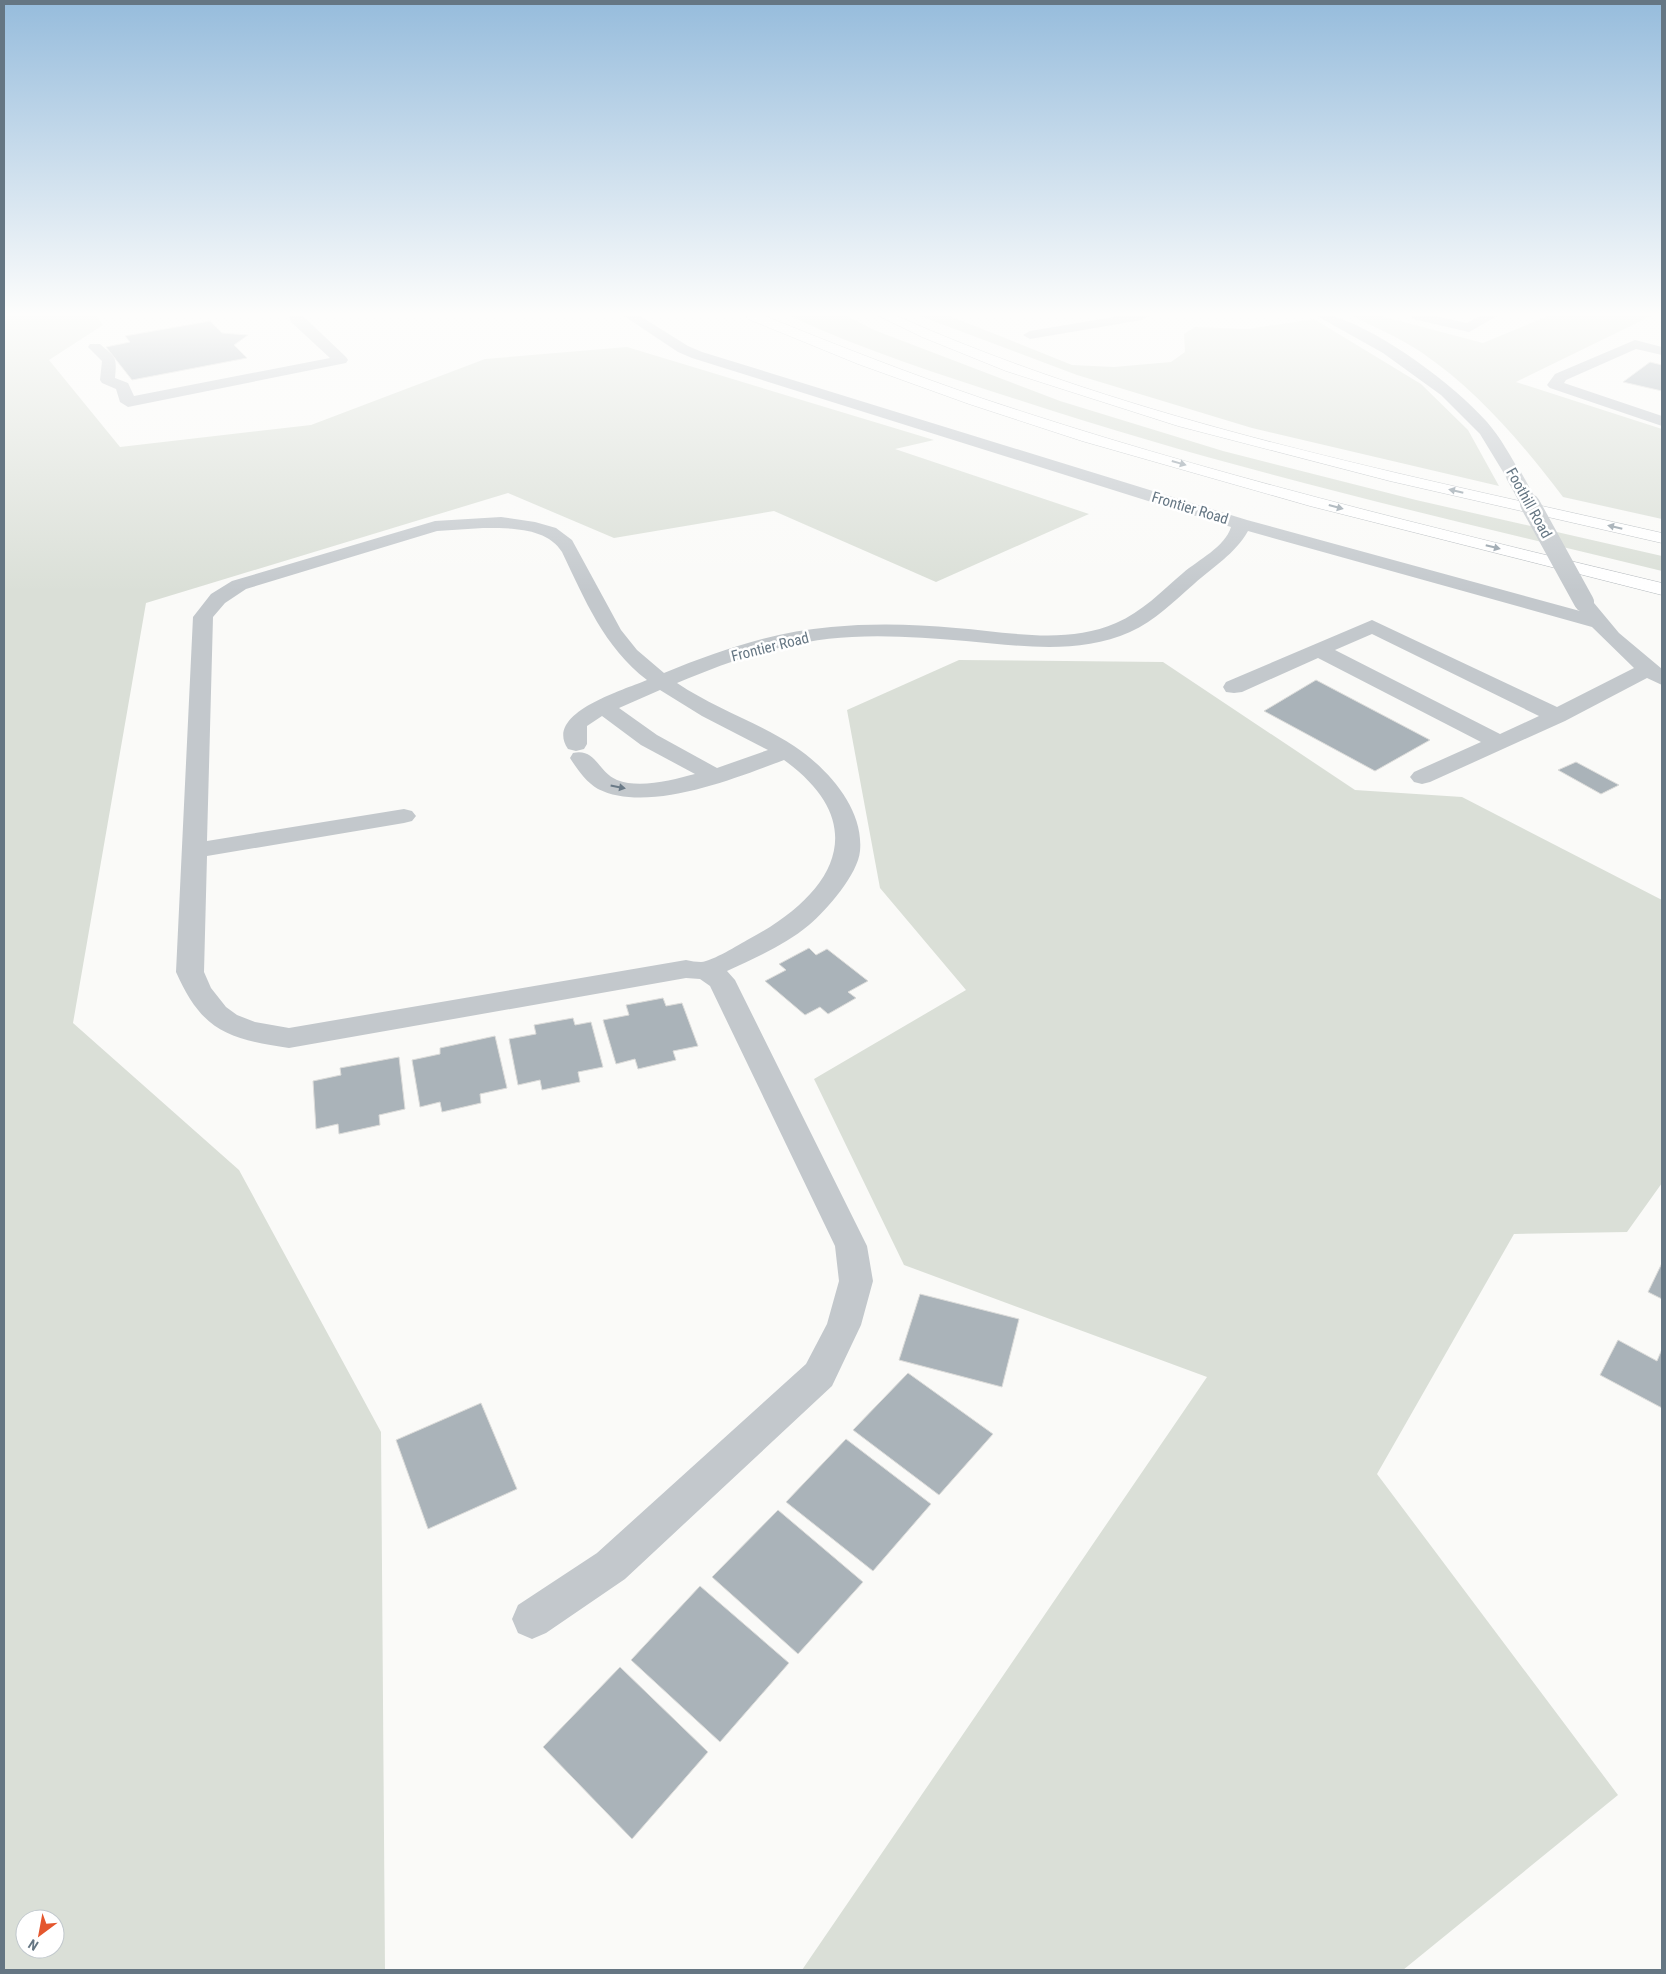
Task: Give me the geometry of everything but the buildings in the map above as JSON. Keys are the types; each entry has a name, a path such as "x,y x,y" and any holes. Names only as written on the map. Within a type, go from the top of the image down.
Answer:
{"highway":[{"path":"1004,408 1108,442 1295,496 1662,589"},
{"path":"1133,408 1376,473 1662,538"}],"street":[{"name":"Frontier Road","path":"717,777 636,790 612,786 595,776 579,751 574,732 578,722 603,707 733,655 790,638 839,632 898,630 1054,641 1093,637 1123,627 1143,616 1228,545 1240,532 1241,524 868,408"},
{"name":"Foothill Road","path":"1465,408 1482,426 1514,476 1597,622 1655,674"},
{"path":"1624,408 1662,421"},
{"path":"532,1619 611,1566 819,1375 844,1325 856,1281 851,1246 720,980 706,971 686,969 289,1038 254,1033 227,1023 213,1012 198,993 190,972 203,617 211,604 225,591 239,585 435,526 462,523 498,523 540,529 564,541 609,630 643,667 662,682 715,715 786,751 822,780 838,806 847,829 848,853 832,885 799,920 755,946 706,971"},
{"path":"1241,524 1597,622"},
{"path":"1234,687 1372,626 1557,716"},
{"path":"1319,650 1500,742"},
{"path":"1422,777 1655,674"},
{"path":"603,707 649,740 717,777 786,751"},
{"path":"194,851 404,816"}],"shaded area":[{"path":"4,408 88,408 120,447 311,425 356,408 829,408 934,440 895,449 1089,514 936,582 774,511 614,538 508,493 146,603 73,1023 239,1170 381,1432 385,1970 4,1970"},
{"path":"1044,408 1083,408 1223,451 1416,500 1662,556 1662,571 1340,492 1101,426"},
{"path":"1186,408 1446,408 1468,430 1499,486 1252,428"},
{"path":"1487,408 1597,408 1662,429 1662,519 1563,497 1532,457"},
{"path":"959,660 1163,662 1355,790 1462,797 1662,900 1662,1183 1627,1232 1514,1234 1377,1474 1618,1795 1403,1970 802,1970 1207,1377 904,1265 814,1079 966,990 880,888 847,710"}]}
